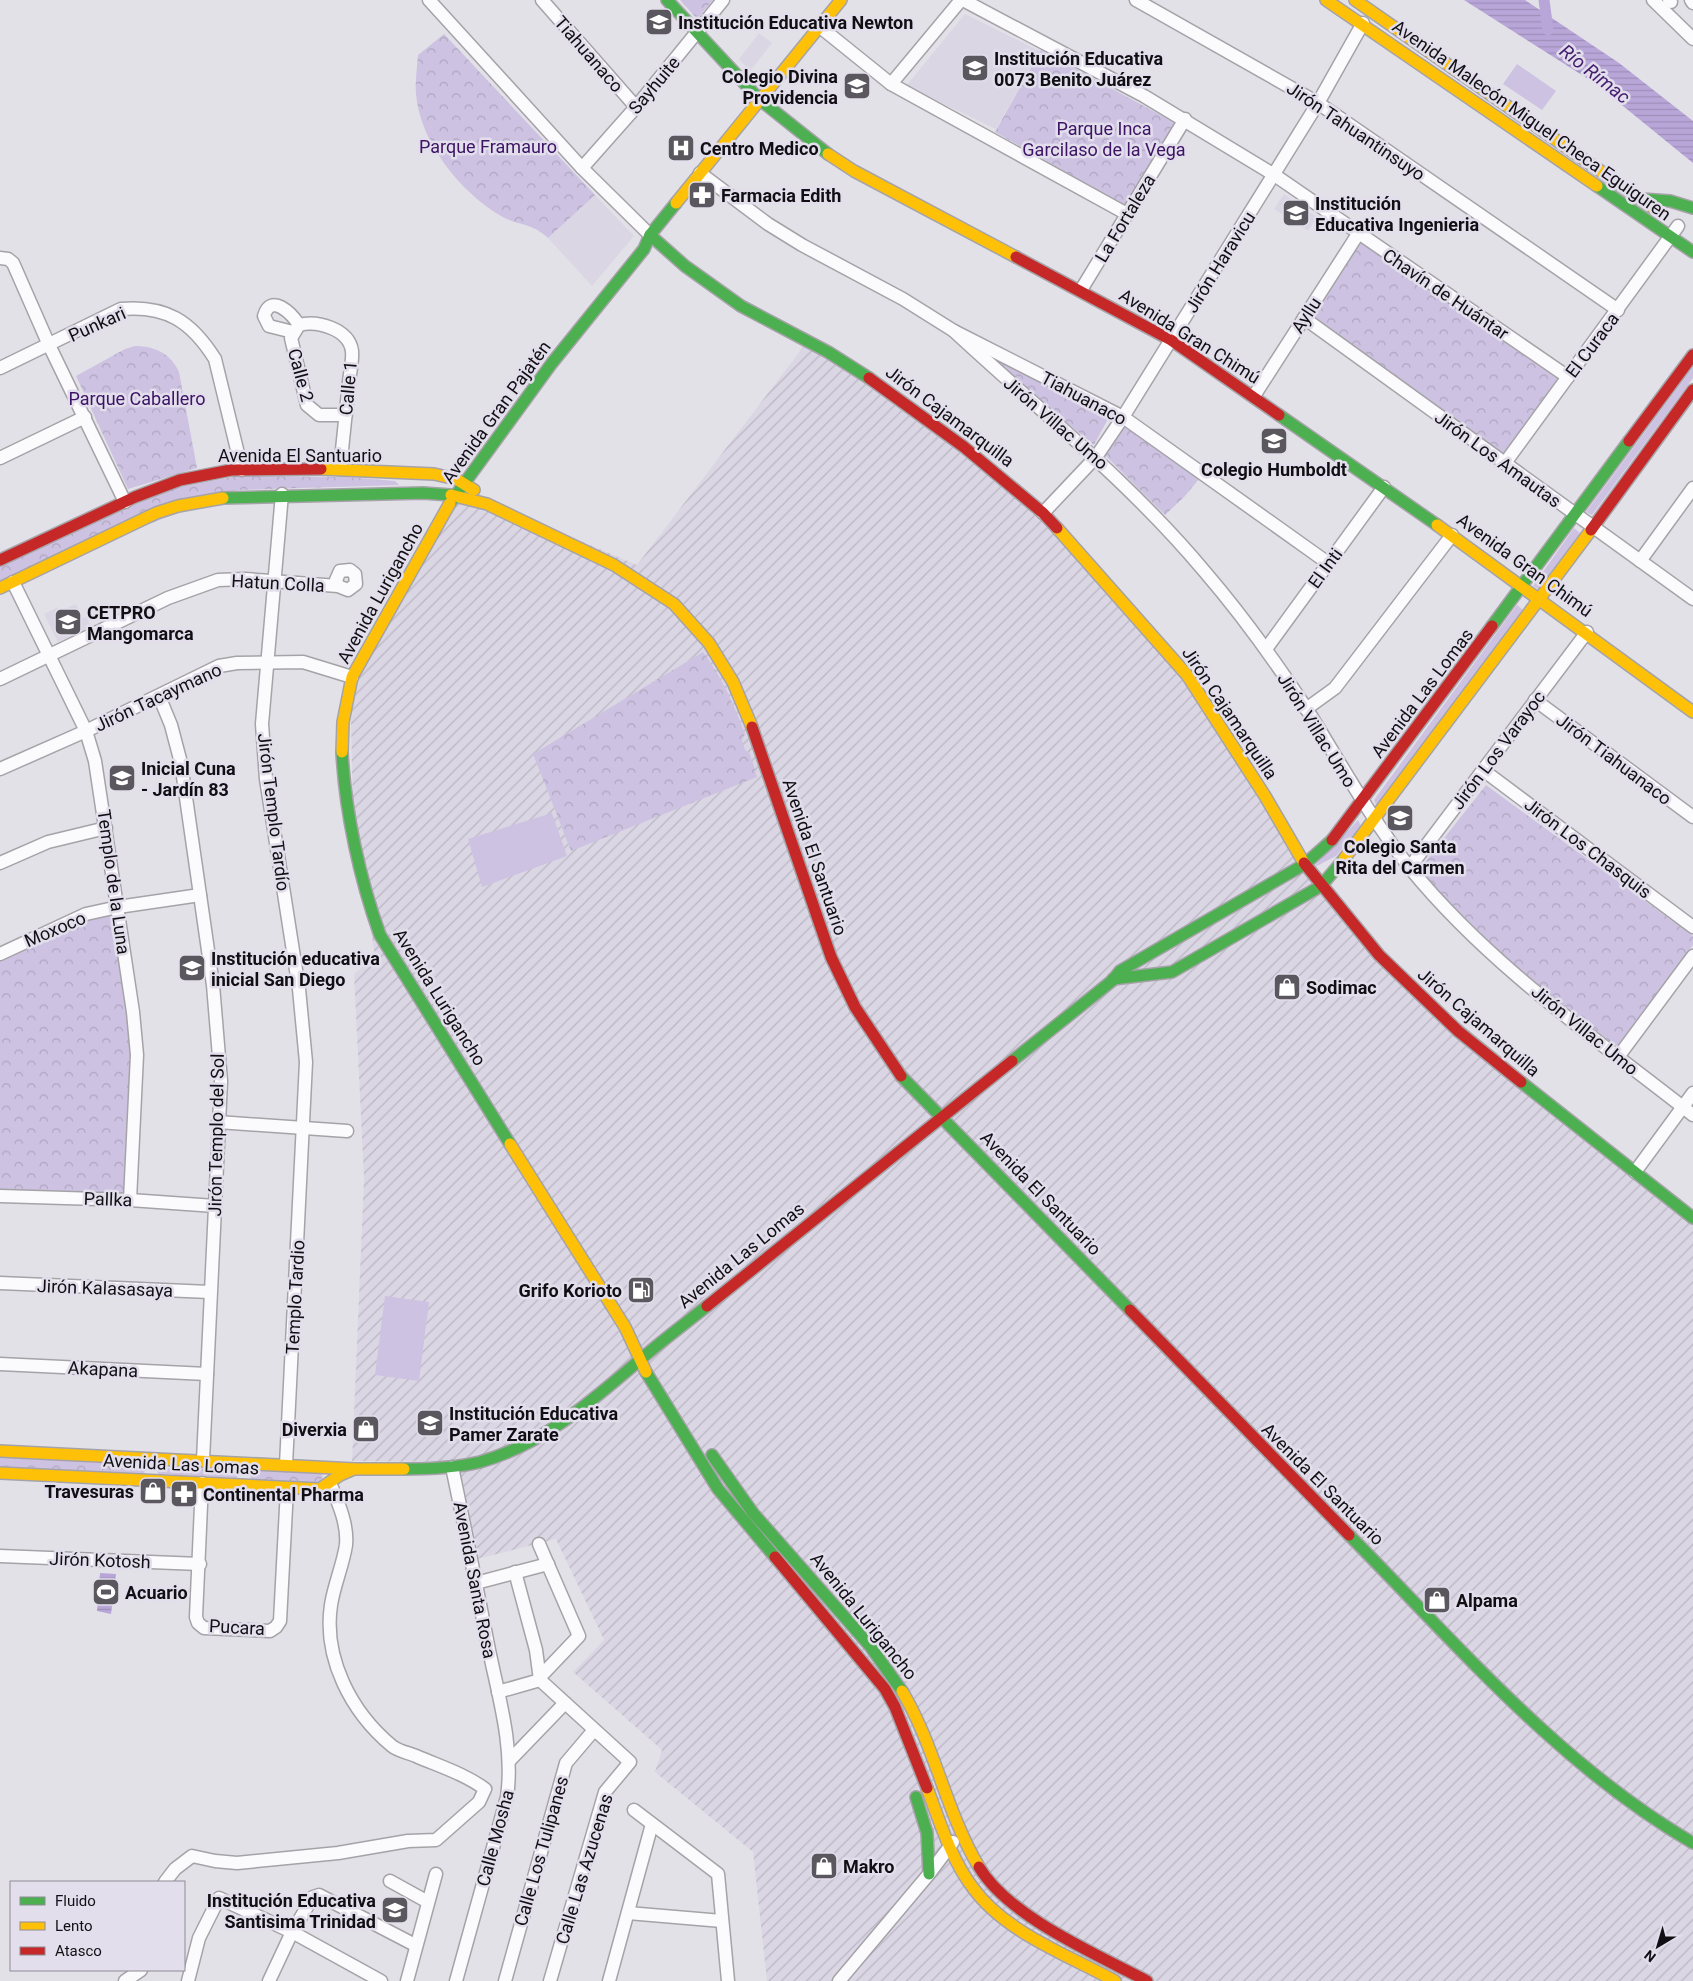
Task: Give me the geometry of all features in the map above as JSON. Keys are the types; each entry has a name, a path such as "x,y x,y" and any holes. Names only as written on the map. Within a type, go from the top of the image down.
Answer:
{"street":[{"path":"429,0 582,168 650,235"},
{"name":"Tiahuanaco","path":"542,0 636,107"},
{"name":"Avenida Gran Chimú","path":"667,0 759,98 797,132 854,171 1081,290 1171,340 1452,534 1693,712"},
{"name":"Sayhuite","path":"582,168 636,107 723,0"},
{"name":"Avenida Gran Pajatén","path":"448,506 463,480 552,363 644,249 650,235 840,0"},
{"path":"891,84 962,0"},
{"name":"Chavín de Huántar","path":"962,0 1185,119 1273,174 1568,378"},
{"name":"Jirón Tahuantinsuyo","path":"1136,0 1318,103 1618,310"},
{"name":"Avenida Malecón Miguel Checa Eguiguren","path":"1326,0 1674,226"},
{"name":"Avenida Malecón Miguel Checa Eguiguren","path":"1354,0 1640,199 1674,226 1693,252"},
{"path":"1654,0 1670,3 1693,39"},
{"name":"Jirón Haravicu","path":"1043,513 1096,457 1123,417 1318,103 1363,24"},
{"path":"819,26 891,84 1127,214"},
{"name":"La Fortaleza","path":"1081,290 1185,119"},
{"name":"Tiahuanaco","path":"700,173 776,229 903,299 954,330 1123,417 1328,563"},
{"path":"1640,199 1670,201 1693,208"},
{"name":"El Curaca","path":"1505,463 1618,310 1674,226"},
{"name":"Ayllu","path":"1254,396 1358,234"},
{"name":"Jirón Cajamarquilla","path":"650,235 684,266 741,306 776,327 828,352 874,381 964,447 1043,513 1100,574 1187,676 1266,796 1321,886 1379,955 1438,1015 1693,1218"},
{"path":"1,257 8,258 13,264 49,346 85,416 124,502"},
{"name":"Punkari","path":"0,368 49,346 121,309 141,307 159,310 175,316 190,327 205,343 215,358 242,470"},
{"name":"Jirón Los Amautas","path":"1304,318 1693,599"},
{"name":"Calle 1","path":"296,329 314,324 333,328 347,340 352,350 340,469"},
{"name":"Calle 2","path":"296,329 292,346 307,406 320,415 346,415"},
{"name":"Jirón Villac Umo","path":"954,330 1096,457 1171,533 1266,649 1306,709 1362,802 1410,867 1443,906 1484,948 1693,1115"},
{"name":"Avenida Las Lomas","path":"0,1451 151,1457 355,1469 410,1469 452,1466 500,1455 530,1442 566,1422 605,1392 643,1357 1113,980 1120,971 1306,864 1327,846 1362,802 1693,355"},
{"name":"Avenida Las Lomas","path":"1113,980 1132,976 1157,976 1172,972 1321,886 1375,820 1541,599 1693,390"},
{"path":"0,458 85,416"},
{"name":"Avenida El Santuario","path":"0,588 156,513 178,506 229,483 242,470 340,469 448,476 463,480 487,504"},
{"name":"Avenida El Santuario","path":"0,560 124,502 187,479 229,483 282,494 453,495 487,504 614,565 674,604 709,643 733,682 756,737 819,925 855,1007 898,1072 917,1094 942,1116 1209,1393 1524,1712 1575,1760 1613,1789 1693,1843"},
{"name":"El Inti","path":"1266,649 1384,487"},
{"path":"1640,561 1693,488"},
{"name":"Jirón Templo Tardío","path":"282,494 262,724 265,761 304,1025 306,1062 304,1128"},
{"name":"Avenida Lurigancho","path":"448,506 352,677 344,704 341,742 344,788 375,924 395,962 643,1357 718,1489 885,1690 895,1708 950,1847 973,1888 1004,1919 1111,1980"},
{"path":"98,514 109,535"},
{"path":"1306,709 1335,688 1452,534"},
{"name":"Hatun Colla","path":"0,679 196,587 218,580 236,579 338,586"},
{"name":"Templo de la Luna","path":"13,582 86,731 95,761 118,907 137,1055 130,1200"},
{"name":"Jirón Los Varayoc","path":"1410,867 1587,632"},
{"name":"Jirón Tacaymano","path":"0,769 86,731 219,666 303,662 352,677"},
{"name":"Jirón Templo del Sol","path":"159,696 177,745 213,985 221,1081 203,1460"},
{"name":"Jirón Tiahuanaco","path":"1535,700 1693,817"},
{"name":"Jirón Los Chasquis","path":"1483,770 1693,927"},
{"path":"0,863 48,842 106,828"},
{"path":"1267,887 1278,895 1280,908"},
{"name":"Moxoco","path":"0,954 86,914 118,907 200,895"},
{"path":"1618,1056 1693,956"},
{"path":"1635,1172 1693,1093"},
{"path":"218,1122 347,1131"},
{"name":"Templo Tardio","path":"286,1465 304,1128"},
{"name":"Pallka","path":"0,1196 130,1200 215,1206"},
{"name":"Jirón Kalasasaya","path":"0,1283 210,1292"},
{"name":"Avenida Lurigancho","path":"643,1357 656,1365"},
{"name":"Akapana","path":"0,1364 207,1374"},
{"name":"Avenida Lurigancho","path":"704,1441 748,1506 823,1591 900,1686 918,1723 959,1831 979,1868 1012,1906 1030,1918 1146,1981"},
{"path":"151,1457 151,1479"},
{"path":"245,1485 246,1463"},
{"name":"Avenida Santa Rosa","path":"452,1466 498,1692"},
{"name":"Avenida Las Lomas","path":"0,1473 151,1479 287,1489 320,1489 340,1475 355,1469"},
{"path":"200,1564 202,1483"},
{"path":"165,1881 175,1869 192,1856 237,1863 338,1853 408,1841 436,1840 479,1802 485,1789 472,1779 394,1747 371,1726 340,1678 333,1654 330,1626 336,1580 346,1545 343,1517 330,1483"},
{"name":"Pucara","path":"200,1564 196,1617 198,1623 204,1628 270,1631 276,1627 280,1621 287,1489"},
{"path":"498,1692 540,1679 579,1636 539,1544"},
{"name":"Jirón Kotosh","path":"0,1556 200,1564"},
{"path":"476,1583 548,1564"},
{"path":"515,1572 540,1679 594,1730"},
{"path":"811,1601 823,1591"},
{"name":"Calle Mosha","path":"456,1981 507,1797 510,1760 498,1692"},
{"path":"510,1760 565,1703"},
{"name":"Calle Las Azucenas","path":"550,1981 605,1792 630,1762 594,1730"},
{"name":"Calle Los Tulipanes","path":"505,1981 566,1763 594,1730"},
{"path":"909,1743 911,1783 927,1833 929,1874"},
{"path":"634,1810 718,1874 728,1981"},
{"path":"609,1981 652,1824"},
{"path":"839,1981 929,1874 950,1847 959,1831"},
{"path":"407,1981 415,1945 436,1874"},
{"path":"390,1882 428,1902"},
{"path":"269,1981 292,1932 313,1897 320,1895 415,1945"},
{"path":"188,1981 189,1956 219,1898 292,1932 362,1976 381,1981"},
{"path":"628,1913 722,1921"},
{"path":"125,1981 140,1971"}],"shaded area":[{"name":"Institución Educativa 0073 Benito Juárez","path":"965,14 1040,51 996,129 906,86"},
{"path":"759,33 772,43 750,71 739,59"},
{"name":"Institución Educativa Ingenieria","path":"1284,194 1317,217 1308,231 1274,209"},
{"path":"595,195 634,236 592,286 548,238"},
{"path":"807,342 1035,507 1183,670 1309,867 1391,965 1693,1217 1693,1981 767,1981 753,1852 655,1772 662,1750 573,1672 604,1640 556,1539 477,1559 455,1462 352,1461 364,1178 354,974 375,956 353,818 350,674 462,490 637,565"},
{"name":"CETPRO Mangomarca","path":"76,604 83,618 86,617 91,626 58,642 44,614 58,607 60,611"}],"green space":[{"path":"680,0 713,0 697,19"},
{"name":"Parque Framauro","path":"444,34 595,195 548,238 536,229 501,216 471,194 445,164 425,130 416,94 418,55"},
{"name":"Parque Inca Garcilaso de la Vega","path":"1041,50 1177,124 1128,207 995,132"},
{"path":"1517,64 1556,91 1542,110 1503,84"},
{"path":"1361,242 1558,379 1503,455 1308,318 1356,243"},
{"name":"Parque Caballero","path":"135,346 156,349 172,360 176,366 179,372 197,468 128,489 76,376 125,349"},
{"path":"996,359 1109,417 1094,445 995,364"},
{"path":"1693,367 1693,378 1592,515 1586,512"},
{"path":"1125,426 1199,479 1165,515 1104,454"},
{"path":"238,476 347,477 395,481 399,485 238,490 0,581 0,567 169,489"},
{"path":"1574,528 1580,533 1538,589 1533,586"},
{"path":"1517,605 1523,610 1377,807 1374,800"},
{"path":"703,652 722,681 736,712 745,734 742,740 745,750 750,754 757,777 571,851 533,754"},
{"path":"1486,785 1693,936 1693,945 1617,1047 1510,962 1418,871"},
{"path":"552,813 567,856 482,887 468,839"},
{"path":"1358,820 1361,826 1336,856 1313,868"},
{"path":"114,912 135,1065 128,1196 0,1192 0,960 78,923"},
{"path":"385,1296 429,1302 419,1381 375,1375"},
{"path":"0,1456 146,1466 144,1474 0,1471"},
{"path":"157,1468 238,1470 237,1478 158,1474"},
{"path":"253,1469 321,1473 323,1477 317,1485 251,1479 250,1474"}],"water":[{"name":"Río Rímac","path":"1464,0 1525,0 1619,63 1693,121 1693,163 1596,84"},
{"name":"Acuario","path":"100,1573 116,1574 111,1614 97,1611"}],"waterway":[{"path":"1544,0 1548,30"}],"traffic: fast":[{"path":"667,0 759,99 828,154"},
{"path":"1597,186 1693,252"},
{"path":"1641,199 1670,201 1693,208"},
{"path":"450,503 552,363 644,249 650,235 676,203"},
{"path":"650,235 685,266 741,306 828,352 869,378"},
{"path":"1279,415 1437,525"},
{"path":"1492,626 1629,441"},
{"path":"223,498 423,493 451,495"},
{"path":"342,752 350,821 366,892 380,935 510,1144"},
{"path":"1012,1061 1113,980 1120,971 1305,864 1332,840"},
{"path":"1113,979 1172,972 1321,886 1344,859"},
{"path":"901,1076 1130,1310"},
{"path":"1521,1082 1693,1218"},
{"path":"404,1469 442,1468 471,1464 504,1454 527,1443 549,1431 590,1402 707,1306"},
{"path":"646,1372 718,1489 775,1557"},
{"path":"712,1455 753,1513 870,1646 902,1691"},
{"path":"1349,1535 1470,1660 1554,1740 1644,1812 1693,1843"},
{"path":"916,1797 927,1833 929,1874"}],"traffic: slow":[{"path":"676,203 841,0"},
{"path":"1326,0 1597,186"},
{"path":"1355,0 1655,209"},
{"path":"828,154 854,171 1016,257"},
{"path":"321,469 434,474 456,479 474,490"},
{"path":"451,495 487,504 614,565 674,604 709,643 733,682 752,727"},
{"path":"0,588 156,513 178,506 223,498"},
{"path":"342,752 343,722 352,677 450,503"},
{"path":"1437,525 1693,712"},
{"path":"1057,528 1187,675 1265,796 1304,863"},
{"path":"1344,859 1591,530"},
{"path":"510,1144 625,1327 646,1372"},
{"path":"0,1451 355,1469 404,1469"},
{"path":"0,1473 320,1489 340,1475 354,1469"},
{"path":"902,1691 923,1734 958,1824 979,1867"},
{"path":"927,1788 958,1865 973,1888 987,1904 1002,1918 1039,1942 1115,1981"}],"traffic: jam":[{"path":"1016,257 1171,340 1279,415"},
{"path":"1629,441 1693,355"},
{"path":"869,378 964,447 1043,513 1057,528"},
{"path":"1591,530 1693,390"},
{"path":"0,560 135,497 180,480 231,470 321,469"},
{"path":"1332,840 1492,626"},
{"path":"752,727 831,957 855,1007 901,1076"},
{"path":"1304,863 1379,955 1458,1031 1521,1082"},
{"path":"707,1306 1012,1061"},
{"path":"1130,1310 1349,1535"},
{"path":"775,1557 885,1689 895,1707 927,1788"},
{"path":"979,1867 993,1885 1032,1918 1055,1933 1147,1981"}],"place":[{"name":"Institución Educativa Newton","path":"659,22"},
{"name":"Institución Educativa 0073 Benito Juárez","path":"975,68"},
{"name":"Colegio Divina Providencia","path":"857,86"},
{"name":"Centro Medico","path":"681,148"},
{"name":"Farmacia Edith","path":"702,195"},
{"name":"Institución Educativa Ingenieria","path":"1296,213"},
{"name":"Colegio Humboldt","path":"1274,441"},
{"name":"CETPRO Mangomarca","path":"68,622"},
{"name":"Inicial Cuna - Jardín 83","path":"122,778"},
{"name":"Colegio Santa Rita del Carmen","path":"1400,818"},
{"name":"Institución educativa inicial San Diego","path":"192,968"},
{"name":"Sodimac","path":"1287,987"},
{"name":"Grifo Korioto","path":"641,1290"},
{"name":"Institución Educativa Pamer Zarate","path":"430,1423"},
{"name":"Diverxia","path":"366,1429"},
{"name":"Travesuras","path":"153,1491"},
{"name":"Continental Pharma","path":"184,1494"},
{"name":"Acuario","path":"106,1592"},
{"name":"Alpama","path":"1437,1600"},
{"name":"Makro","path":"824,1866"},
{"name":"Institución Educativa Santisima Trinidad","path":"395,1910"}]}
